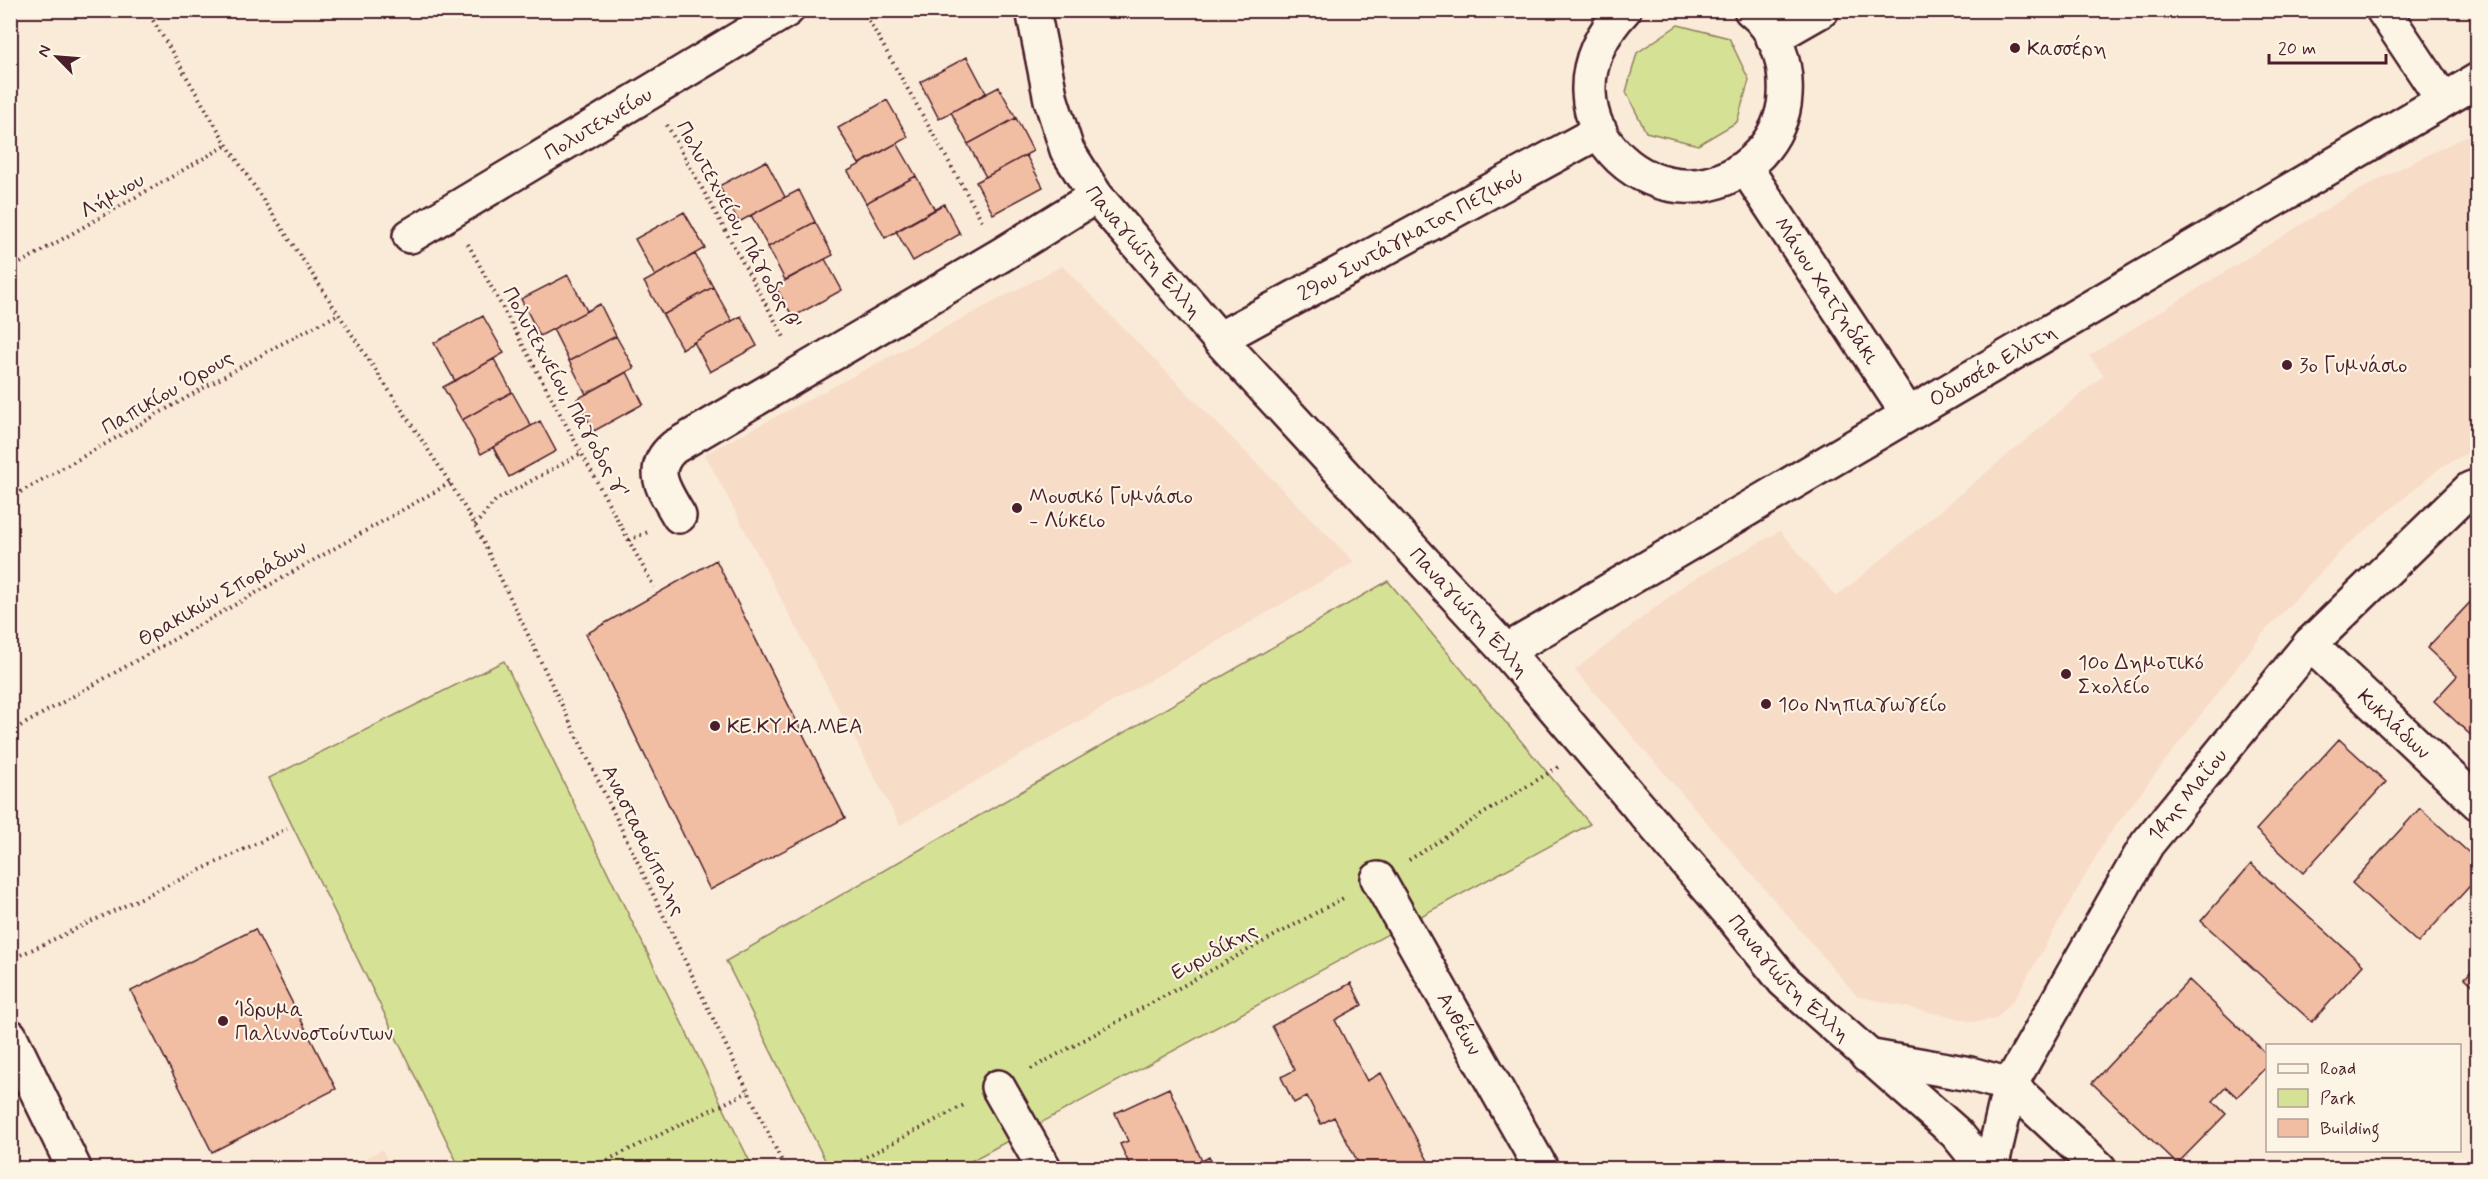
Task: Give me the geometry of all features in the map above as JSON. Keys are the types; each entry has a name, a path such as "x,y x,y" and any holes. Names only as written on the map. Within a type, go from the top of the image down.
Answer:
{"street":[{"name":"Πολυτεχνείου","path":"410,236 788,10"},
{"name":"Παναγιώτη Έλλη","path":"1033,10 1051,100 1067,150 1096,196 1219,339 1506,651 1727,909 1784,981 1866,1056 1956,1133 1980,1168"},
{"path":"1624,10 1608,27 1589,71 1588,95 1594,119 1604,141 1620,159 1640,174 1662,183 1685,186 1709,183 1731,176 1745,167 1767,145 1779,125 1785,102 1786,78 1782,56 1773,38 1751,10"},
{"path":"1773,38 1822,10"},
{"path":"2383,10 2443,100"},
{"name":"Οδυσσέα Ελύτη","path":"1506,651 2478,80"},
{"name":"29ου Συντάγματος Πεζικού","path":"1219,339 1600,131"},
{"name":"Μάνου Χατζηδάκι","path":"1745,167 1908,414"},
{"path":"679,516 659,475 660,464 665,454 674,447 1001,255 1096,196"},
{"name":"14ης Μαΐου","path":"1991,1168 2010,1085 2147,844 2310,644 2470,489 2478,486"},
{"name":"Κυκλάδων","path":"2310,644 2478,803"},
{"name":"Ανθέων","path":"1378,879 1541,1168"},
{"path":"10,1036 74,1168"},
{"path":"1866,1056 1970,1074 2010,1085 2099,1168"},
{"path":"998,1087 1044,1168"}],"path":[{"name":"Αναστασιούπολης","path":"147,10 227,145 450,483 475,525 785,1168"},
{"path":"863,10 1001,255"},
{"name":"Πολυτεχνείου, Πάγοδος β'","path":"649,93 802,371"},
{"name":"Λήμνου","path":"10,269 227,145"},
{"name":"Πολυτεχνείου, Πάγοδος γ'","path":"450,212 654,586"},
{"name":"Παπικίου Όρους","path":"10,498 281,344 339,314"},
{"path":"475,525 496,500 582,453"},
{"name":"Θρακικών Σποράδων","path":"10,732 450,483"},
{"name":"Ευρυδίκης","path":"845,1168 1378,879 1589,747"},
{"path":"10,960 287,829"},
{"path":"591,1168 748,1092"}],"shaded area":[{"path":"2477,131 2477,448 2441,467 2343,549 2264,632 2107,837 2016,997 1996,1019 1974,1022 1857,996 1575,670 1687,583 1780,531 1836,597 2104,375 2089,356 2341,200"},
{"name":"Μουσικό Γυμνάσιο - Λύκειο","path":"1062,266 1354,562 900,825 705,454"},
{"path":"382,1150 391,1168 347,1168"}],"green space":[{"path":"1678,25 1729,38 1749,80 1737,122 1698,145 1646,132 1626,92 1637,53"},
{"path":"1388,581 1590,824 958,1168 829,1168 726,961"},
{"path":"504,661 753,1168 460,1168 269,778"}],"building":[{"path":"967,57 986,93 939,119 920,82"},
{"path":"999,87 1016,118 968,144 951,112"},
{"path":"887,100 908,137 859,164 838,128"},
{"path":"1016,118 1033,151 986,177 968,144"},
{"path":"897,143 916,176 866,203 848,171"},
{"path":"1026,155 1043,187 993,214 976,182"},
{"path":"766,161 785,197 739,222 719,186"},
{"path":"916,176 935,210 885,238 866,203"},
{"path":"799,190 815,222 768,247 751,215"},
{"path":"944,204 960,234 913,261 896,231"},
{"path":"684,212 705,248 655,276 635,239"},
{"path":"815,222 833,255 785,280 768,247"},
{"path":"695,254 713,287 663,315 644,282"},
{"path":"825,259 842,290 793,317 775,286"},
{"path":"568,275 587,311 540,336 521,299"},
{"path":"713,287 732,321 682,349 663,315"},
{"path":"600,304 616,336 569,361 553,329"},
{"path":"483,316 504,353 455,381 434,343"},
{"path":"741,316 757,346 710,372 694,342"},
{"path":"616,336 634,368 586,394 569,361"},
{"path":"494,359 512,392 462,420 443,387"},
{"path":"627,372 643,404 594,431 577,399"},
{"path":"512,392 531,426 481,454 462,420"},
{"path":"540,421 556,451 509,477 493,447"},
{"name":"ΚΕ.ΚΥ.ΚΑ.ΜΕΑ","path":"716,560 845,818 710,890 586,634"},
{"path":"2478,594 2478,742 2434,701 2457,676 2427,648"},
{"path":"2339,739 2386,782 2303,873 2256,830"},
{"path":"2420,808 2478,861 2478,877 2418,943 2352,883"},
{"path":"2251,864 2363,965 2312,1022 2201,921"},
{"name":"Ίδρυμα Παλιννοστούντων","path":"255,929 336,1089 212,1152 131,991"},
{"path":"2478,964 2478,990 2465,978"},
{"path":"2189,980 2266,1053 2266,1067 2237,1097 2226,1087 2213,1101 2226,1114 2177,1164 2092,1083"},
{"path":"1351,983 1362,1005 1335,1020 1367,1081 1381,1073 1432,1168 1361,1168 1334,1117 1321,1124 1307,1096 1294,1103 1281,1077 1295,1070 1272,1026"},
{"path":"1169,1088 1202,1161 1209,1157 1215,1168 1131,1168 1120,1144 1128,1141 1115,1113"},
{"path":"1865,1163 1868,1168 1854,1168"}],"place":[{"name":"Κασσέρη","path":"2015,48"},
{"name":"3ο Γυμνάσιο","path":"2287,365"},
{"name":"Μουσικό Γυμνάσιο - Λύκειο","path":"1017,508"},
{"name":"10ο Δημοτικό Σχολείο","path":"2066,674"},
{"name":"10ο Νηπιαγωγείο","path":"1766,704"},
{"name":"ΚΕ.ΚΥ.ΚΑ.ΜΕΑ","path":"715,726"},
{"name":"Ίδρυμα Παλιννοστούντων","path":"223,1021"}]}
